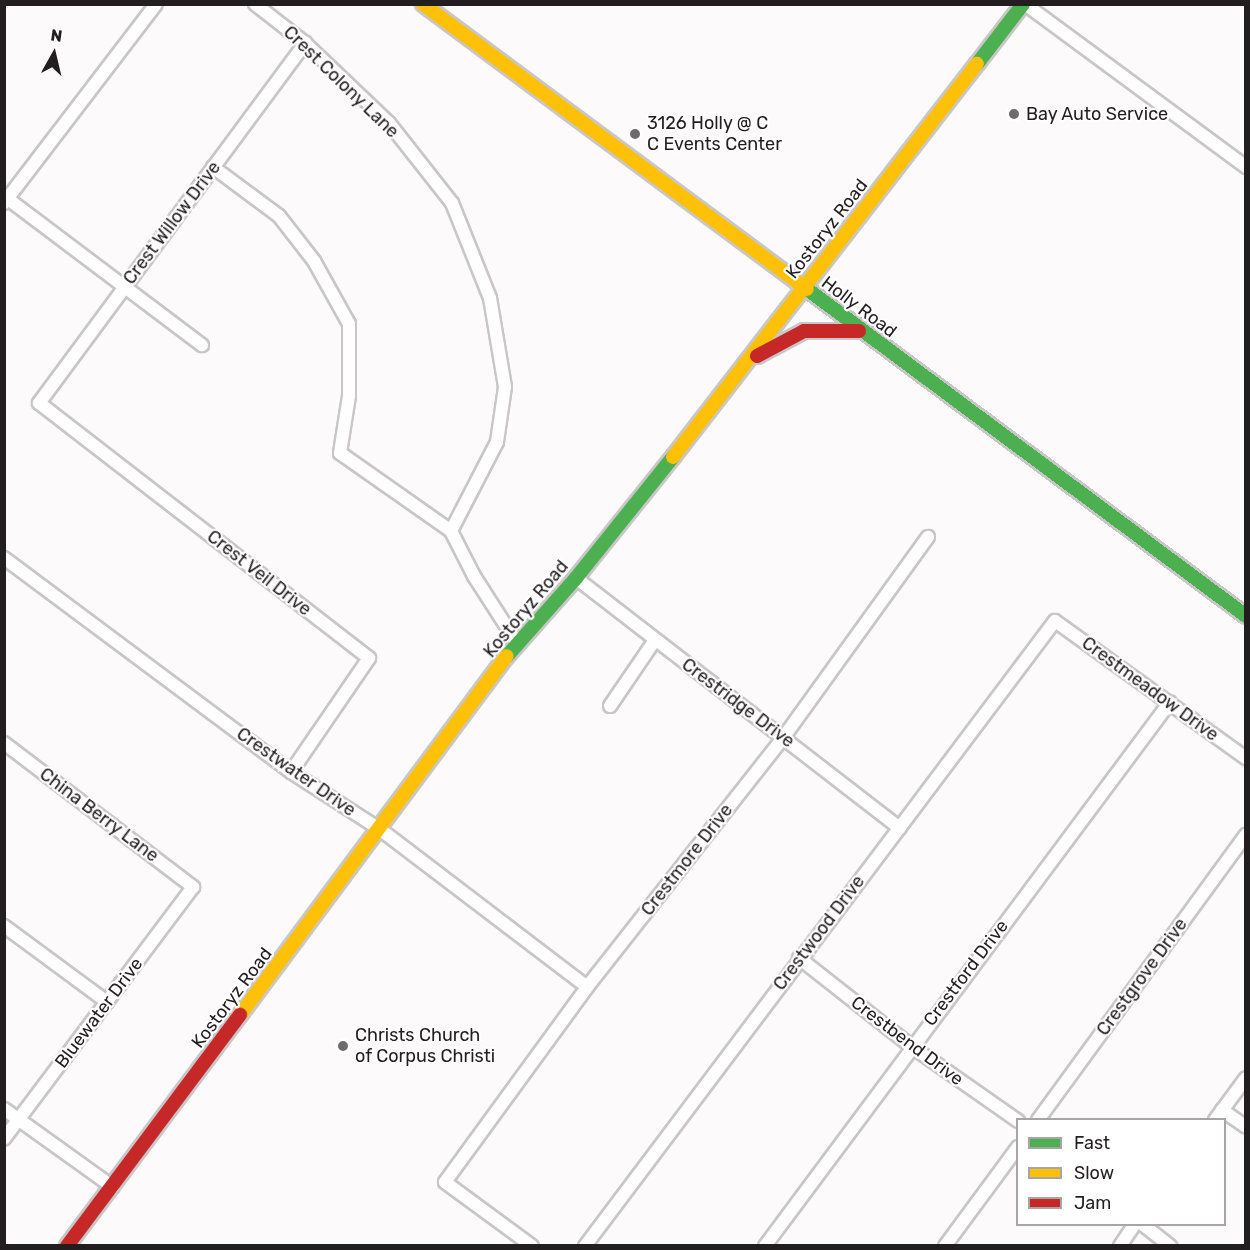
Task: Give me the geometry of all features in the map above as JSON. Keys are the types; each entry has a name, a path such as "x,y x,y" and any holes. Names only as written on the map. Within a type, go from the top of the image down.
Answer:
{"main road":[{"name":"Holly Road","path":"423,4 1245,616"},
{"name":"Kostoryz Road","path":"67,1245 381,830 517,643 576,578 748,362 1024,4"},
{"path":"748,362 804,331 825,328 862,332"}],"street":[{"path":"156,4 6,201 202,345"},
{"name":"Crest Colony Lane","path":"255,4 305,42 389,123 452,203 490,298 505,387 497,442 451,531"},
{"path":"1024,4 1245,167"},
{"name":"Crest Willow Drive","path":"39,403 305,42"},
{"path":"213,167 279,216 314,261 349,324 349,396 340,453 451,531 474,576 517,643"},
{"name":"Crest Veil Drive","path":"39,403 369,658 291,772"},
{"name":"Crestmore Drive","path":"532,1245 445,1182 587,987 783,738 928,537"},
{"name":"Crestwater Drive","path":"4,558 291,772 381,830 587,987"},
{"name":"Crestridge Drive","path":"576,578 900,828"},
{"name":"Crestmeadow Drive","path":"1055,621 1245,758"},
{"name":"Crestwood Drive","path":"585,1245 1055,621"},
{"path":"610,706 655,640"},
{"name":"Crestford Drive","path":"765,1245 911,1046 1170,702"},
{"name":"China Berry Lane","path":"4,743 193,887"},
{"name":"Crestgrove Drive","path":"1039,1118 1245,835"},
{"name":"Bluewater Drive","path":"4,1139 193,887"},
{"path":"4,926 108,1002"},
{"name":"Crestbend Drive","path":"799,958 911,1046 1016,1120"},
{"path":"1218,1115 1245,1078"},
{"path":"4,1109 113,1186"},
{"path":"1226,1119 1245,1127"},
{"path":"945,1245 1016,1148"},
{"path":"1120,1245 1134,1226"},
{"path":"1145,1226 1170,1245"}],"traffic: fast":[{"path":"977,64 1023,4"},
{"path":"807,289 1246,616"},
{"path":"507,656 576,578 673,457"}],"traffic: slow":[{"path":"423,4 807,289"},
{"path":"673,457 977,64"},
{"path":"240,1015 507,656"}],"traffic: jam":[{"path":"757,356 804,331 859,331"},
{"path":"67,1246 240,1015"}],"place":[{"name":"Bay Auto Service","path":"1014,114"},
{"name":"3126 Holly @ C C Events Center","path":"635,134"},
{"name":"Christs Church of Corpus Christi","path":"343,1046"}]}
